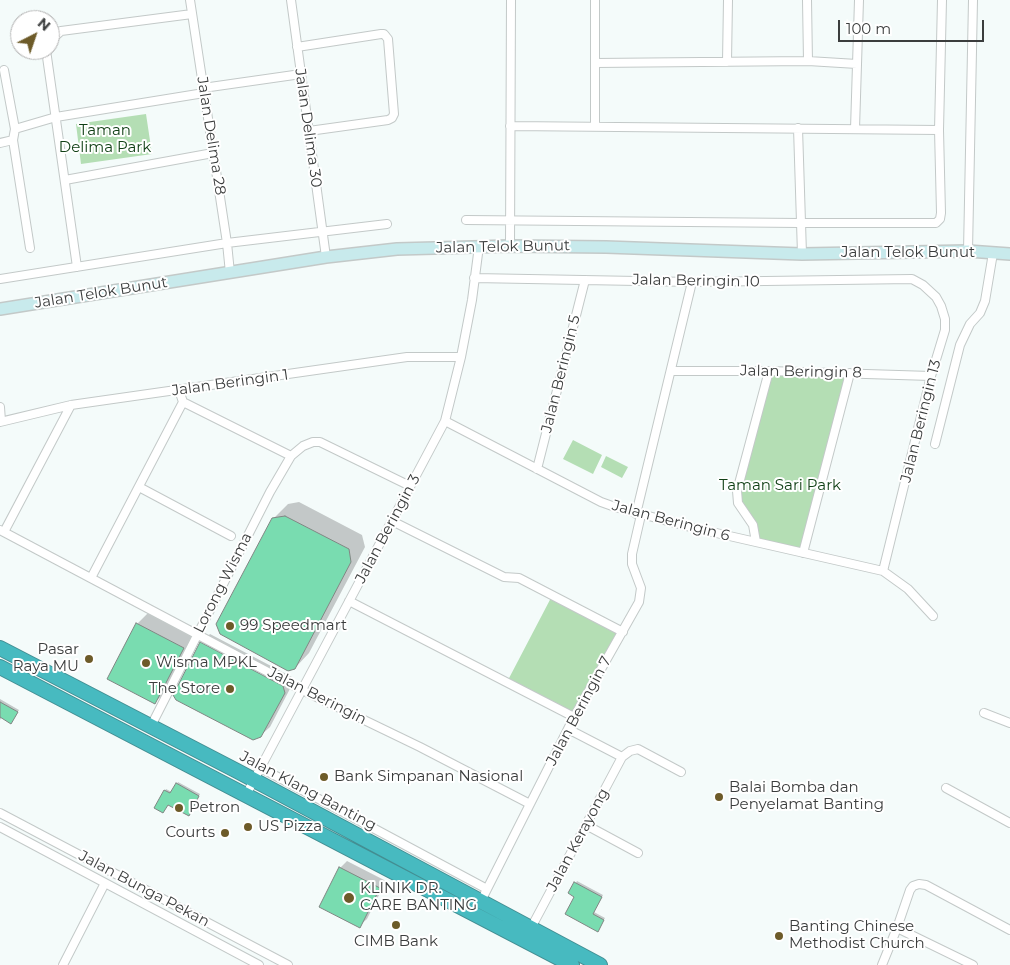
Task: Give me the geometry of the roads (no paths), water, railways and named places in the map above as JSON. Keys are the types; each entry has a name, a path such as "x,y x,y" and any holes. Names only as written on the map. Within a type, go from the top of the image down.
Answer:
{"highway":[{"name":"Jalan Klang Banting","path":"0,648 151,726 257,774 484,895 531,928 600,965"},
{"name":"Jalan Klang Banting","path":"0,667 572,965"}],"street":[{"name":"Jalan Delima 28","path":"190,0 230,273"},
{"name":"Jalan Delima 30","path":"291,0 326,257"},
{"path":"510,246 511,0"},
{"path":"595,0 595,126"},
{"path":"727,62 728,0"},
{"path":"807,0 808,61"},
{"path":"855,129 859,0"},
{"path":"466,220 800,223 936,222 941,213 939,130 942,0"},
{"path":"968,251 972,0"},
{"path":"60,32 192,14"},
{"path":"297,47 380,34 384,34 388,39 394,114 392,118 309,131"},
{"path":"47,60 77,267"},
{"path":"595,63 808,61 858,64"},
{"path":"4,70 30,248"},
{"path":"14,129 56,117 301,74"},
{"path":"510,126 939,130"},
{"path":"798,128 802,254"},
{"path":"0,143 13,140"},
{"path":"65,180 213,153"},
{"path":"0,279 227,243 387,224"},
{"name":"Jalan Beringin 3","path":"246,795 445,421 472,300 479,246"},
{"name":"Jalan Telok Bunut","path":"0,309 326,257 397,249 510,246 606,247 802,254 968,251 1010,254"},
{"path":"935,444 960,345 970,324 980,313 985,301 993,253"},
{"name":"Jalan Beringin 10","path":"474,278 692,282 828,282 912,279 918,281"},
{"name":"Jalan Beringin 5","path":"537,468 585,280"},
{"name":"Jalan Beringin 13","path":"883,571 931,376 945,330 945,319 941,306 936,297 918,281"},
{"name":"Jalan Beringin 7","path":"484,895 574,717 639,602 641,588 632,564 638,514 692,282"},
{"name":"Jalan Beringin 1","path":"1,422 71,405 406,357 461,356"},
{"name":"Jalan Beringin 8","path":"671,371 769,371 931,376"},
{"path":"756,542 753,525 738,503 737,491 769,371"},
{"path":"803,553 850,373"},
{"path":"179,390 183,402 291,456"},
{"path":"91,578 183,402"},
{"path":"2,531 71,405"},
{"path":"0,407 1,422"},
{"name":"Jalan Beringin 6","path":"445,421 601,502 638,514 883,571"},
{"name":"Lorong Wisma","path":"151,726 196,634 270,492 291,456 303,446 313,442 320,442 410,486"},
{"path":"138,487 230,536"},
{"path":"392,521 504,577 519,578 623,632"},
{"name":"Jalan Beringin","path":"2,531 302,690 420,747 530,804"},
{"path":"883,571 908,589 933,616"},
{"path":"349,601 574,717"},
{"path":"984,713 1010,723"},
{"path":"568,729 624,755 633,750 638,750 681,772"},
{"name":"Jalan Kerayong","path":"531,928 624,755"},
{"path":"946,788 1010,823"},
{"name":"Jalan Bunga Pekan","path":"0,813 288,965"},
{"path":"586,825 638,853"},
{"name":"Jalan Bunga Pekan","path":"0,827 259,965"},
{"path":"63,965 105,883"},
{"path":"882,965 910,890 913,886 919,884 926,885 1010,930"},
{"path":"194,931 201,919"},
{"path":"897,928 973,965"}],"place":[{"name":"99 Speedmart","path":"230,626"},
{"name":"Pasar Raya MU","path":"89,659"},
{"name":"Wisma MPKL","path":"146,663"},
{"name":"The Store","path":"230,689"},
{"name":"Bank Simpanan Nasional","path":"324,777"},
{"name":"Balai Bomba dan Penyelamat Banting","path":"719,797"},
{"name":"Petron","path":"179,808"},
{"name":"US Pizza","path":"248,827"},
{"name":"Courts","path":"225,833"},
{"name":"KLINIK DR. CARE BANTING","path":"349,898"},
{"name":"CIMB Bank","path":"396,925"},
{"name":"Banting Chinese Methodist Church","path":"779,936"}],"park label":[{"name":"Taman Delima Park","path":"105,140"},
{"name":"Taman Sari Park","path":"780,486"}]}
